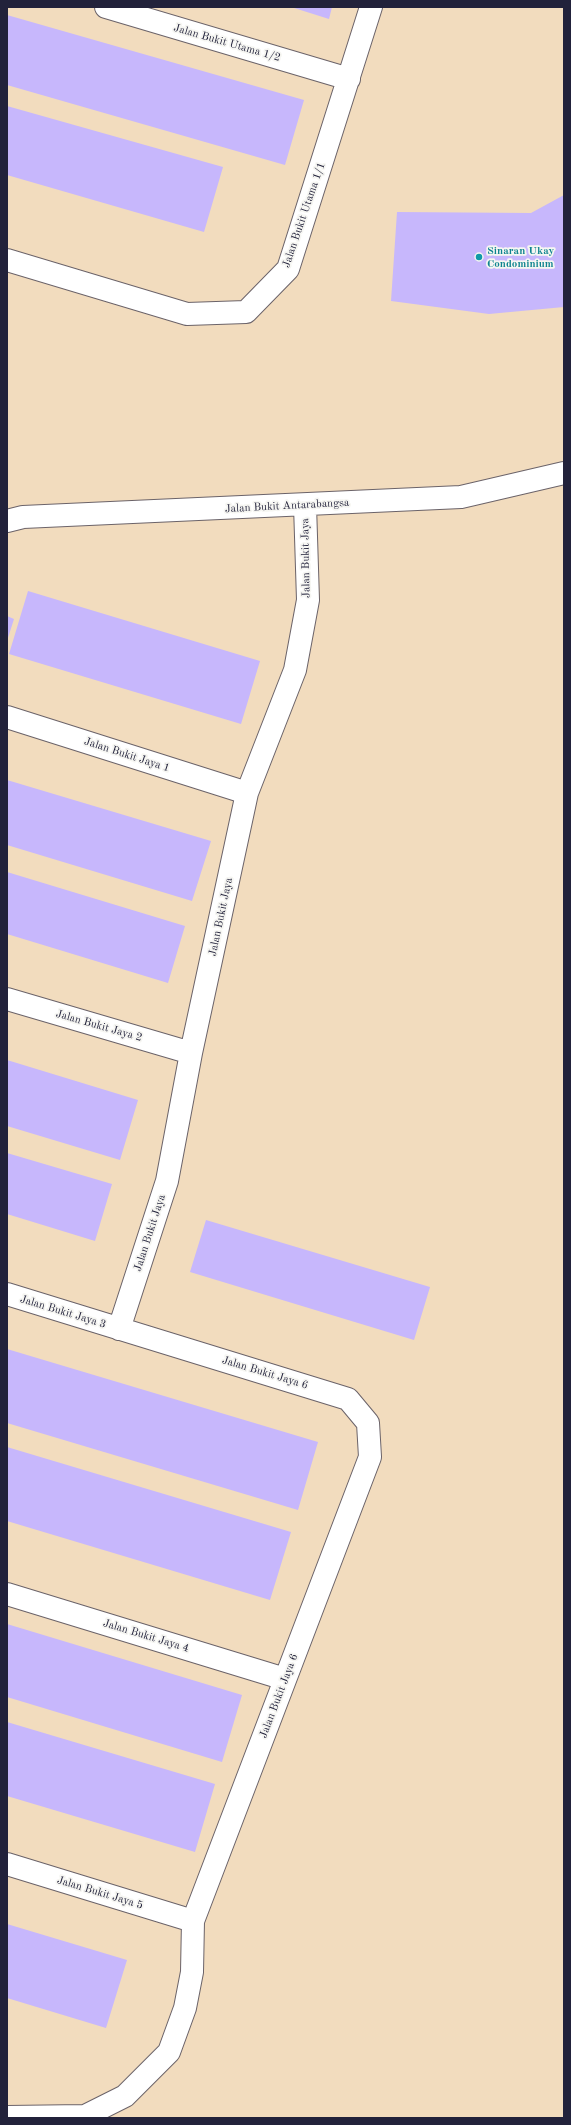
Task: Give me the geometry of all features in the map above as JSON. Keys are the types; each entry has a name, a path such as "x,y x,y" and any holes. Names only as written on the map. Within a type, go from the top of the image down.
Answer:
{"street":[{"name":"Jalan Bukit Utama 1/2","path":"106,7 349,79"},
{"name":"Jalan Bukit Utama 1/1","path":"7,260 187,314 246,312 288,269 371,7"},
{"name":"Jalan Bukit Antarabangsa","path":"7,521 23,517 305,506 461,497 564,473"},
{"name":"Jalan Bukit Jaya","path":"119,1329 167,1181 192,1053 247,793 295,670 308,600 305,506"},
{"name":"Jalan Bukit Jaya 1","path":"7,717 247,793"},
{"name":"Jalan Bukit Jaya 2","path":"7,999 192,1053"},
{"name":"Jalan Bukit Jaya 3","path":"7,1294 119,1329"},
{"name":"Jalan Bukit Jaya 6","path":"7,2117 85,2116 126,2096 168,2052 185,2008 192,1972 193,1921 370,1457 368,1424 348,1399 119,1329"},
{"name":"Jalan Bukit Jaya 4","path":"7,1594 286,1679"},
{"name":"Jalan Bukit Jaya 5","path":"7,1864 193,1921"}],"building":[{"path":"291,7 332,7 329,19"},
{"path":"7,15 304,100 285,165 7,85"},
{"path":"7,106 223,167 204,232 7,175"},
{"name":"Sinaran Ukay Condominium","path":"564,195 564,307 489,314 391,301 397,212 531,213"},
{"path":"28,591 260,661 241,724 9,654"},
{"path":"7,616 14,619 7,641"},
{"path":"7,780 211,841 192,901 7,845"},
{"path":"7,872 185,926 168,983 7,934"},
{"path":"7,1060 138,1100 120,1160 7,1126"},
{"path":"7,1153 112,1184 95,1241 7,1214"},
{"path":"206,1220 430,1287 414,1340 190,1272"},
{"path":"7,1349 318,1442 298,1510 7,1423"},
{"path":"7,1447 291,1532 270,1600 7,1521"},
{"path":"7,1624 242,1695 222,1762 7,1697"},
{"path":"7,1722 215,1784 195,1852 7,1796"},
{"path":"7,1924 127,1960 106,2028 7,1998"}],"place":[{"name":"Sinaran Ukay Condominium","path":"479,257"}]}
